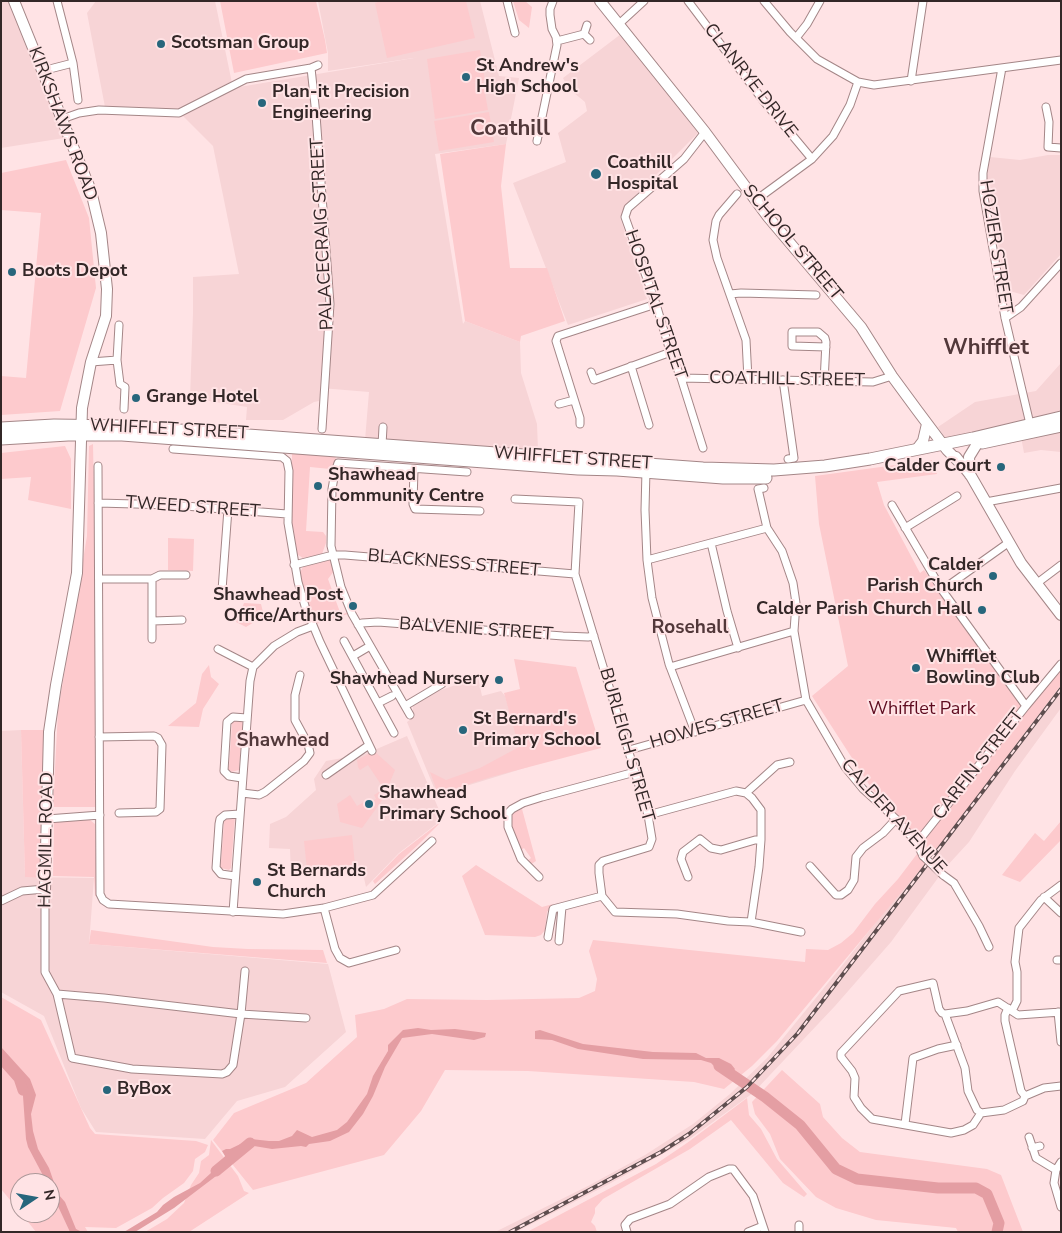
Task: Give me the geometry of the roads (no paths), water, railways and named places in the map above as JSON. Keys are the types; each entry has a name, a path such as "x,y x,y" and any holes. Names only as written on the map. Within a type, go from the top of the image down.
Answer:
{"main road":[{"name":"WHIFFLET STREET","path":"302,444 382,445 646,468 723,478 796,476 871,465 1061,417"},
{"name":"WHIFFLET STREET","path":"81,430 124,426 578,469 788,470 825,466 917,449 976,444 1061,426"},
{"path":"1,428 81,430"},
{"path":"1,439 81,430"},
{"path":"1,445 26,437"}],"street":[{"name":"KIRKSHAWS ROAD","path":"14,1 91,191 101,233 107,289 106,316 91,362 82,408 81,430"},
{"path":"57,1 74,63 78,100"},
{"path":"507,1 515,33"},
{"path":"537,141 557,41 552,29 550,15 553,1"},
{"name":"SCHOOL STREET","path":"600,1 705,132 768,217 862,327 892,376 927,424 970,476 1008,542 1036,584 1061,615"},
{"path":"619,24 644,1"},
{"name":"CLANRYE DRIVE","path":"688,1 812,160"},
{"path":"764,1 796,38 817,58 858,82 874,85 911,81 1061,60"},
{"path":"796,38 807,24 820,1"},
{"path":"911,81 923,1"},
{"path":"584,34 587,25"},
{"path":"557,41 584,34"},
{"path":"584,34 590,40"},
{"path":"42,71 74,63"},
{"name":"PALACECRAIG STREET","path":"62,119 78,113 98,110 179,113 246,79 315,67 316,114 330,304 322,429"},
{"name":"HOZIER STREET","path":"1002,68 982,173 983,191 1005,318 1030,424"},
{"path":"756,200 812,160 833,136 850,105 858,82"},
{"path":"1046,107 1049,122 1048,147 1061,148"},
{"name":"HOSPITAL STREET","path":"703,448 681,378 670,352 656,304 624,217 628,208 684,159 705,132"},
{"path":"737,194 719,214 713,232 717,258 746,340 748,379"},
{"path":"1005,318 1021,307 1061,263"},
{"path":"730,294 816,295"},
{"path":"580,424 580,418 556,341 558,336 656,304"},
{"path":"118,325 117,360 120,384 125,387 124,409"},
{"path":"824,382 826,347 825,338 818,332 792,332 792,346 826,347"},
{"path":"591,372 594,380 670,352"},
{"path":"91,362 117,360"},
{"path":"631,366 649,425"},
{"name":"COATHILL STREET","path":"681,378 873,382 892,376"},
{"path":"783,380 794,458 788,459"},
{"path":"559,404 574,400"},
{"path":"917,449 923,441 927,424"},
{"path":"382,445 383,427"},
{"name":"HAGMILL ROAD","path":"81,430 77,573 49,732 45,972 57,994 72,1058 132,1068 222,1074 227,1072 233,1065 241,1014"},
{"path":"970,476 969,457 976,444"},
{"path":"173,449 282,458 287,461 288,514 294,565 303,600 313,626 370,748 345,767 326,775"},
{"path":"410,715 345,600 330,546 334,472 338,463 467,472"},
{"path":"98,466 100,894 106,902 283,914 324,908 373,894 432,841"},
{"path":"646,468 647,560 652,598 670,667 695,732"},
{"path":"414,469 413,504 415,509 480,511"},
{"name":"CALDER AVENUE","path":"764,488 758,489 766,528 782,551 790,572 796,603 794,631 806,700 845,767 863,789 896,819 917,843 923,856 954,883 989,947"},
{"path":"986,502 1061,488"},
{"path":"905,528 957,496"},
{"name":"BURLEIGH STREET","path":"515,499 579,502 575,574 648,815 652,839 649,847 603,861 599,865 602,896"},
{"name":"TWEED STREET","path":"98,503 228,509 288,514"},
{"path":"892,505 942,590 1026,706"},
{"path":"222,590 228,509"},
{"path":"647,560 766,528"},
{"path":"942,590 1008,542"},
{"path":"711,543 727,612 738,648"},
{"name":"BLACKNESS STREET","path":"294,565 333,555 370,556 575,574"},
{"path":"1036,584 1061,565"},
{"path":"99,579 152,579 160,576 186,575"},
{"path":"152,579 152,639"},
{"path":"152,621 182,620"},
{"name":"BALVENIE STREET","path":"358,625 378,622 563,636 594,636"},
{"path":"232,912 250,681 253,667 274,646 297,632 313,626"},
{"path":"670,667 794,631"},
{"path":"344,641 394,733"},
{"path":"353,656 370,646"},
{"path":"218,649 253,667"},
{"name":"CARFIN STREET","path":"917,843 1061,664"},
{"path":"242,793 259,794 265,792 304,762 310,752 308,744 295,720 295,695 300,675"},
{"path":"405,706 442,684"},
{"path":"378,703 392,696"},
{"name":"HOWES STREET","path":"629,750 806,700"},
{"path":"242,778 228,776 224,771 226,731 227,722 231,717 247,718"},
{"path":"99,737 154,736 158,738 162,745 160,809 156,812 119,813"},
{"path":"746,793 777,765 790,762"},
{"path":"539,877 521,859 508,827 508,813 523,803 542,796 635,772"},
{"path":"648,815 736,791 746,793 752,798 761,810 761,840 751,922"},
{"path":"235,876 222,874 216,868 219,824 220,819 224,815 240,814"},
{"path":"47,818 100,815"},
{"path":"810,866 836,895 841,895 848,890 854,880 856,857 896,819"},
{"path":"688,877 681,859 683,852 700,839 712,848 721,850 761,840"},
{"path":"981,1113 977,1110 968,1091 965,1068 945,1014 939,1009 933,983 898,991 841,1053 841,1057 855,1078 854,1096 861,1108 872,1118 951,1133 964,1130 972,1125 981,1113 1004,1110 1023,1101 1024,1096 1021,1091 1005,1015 1017,1001 1015,962 1019,928 1024,919 1044,897 1061,885"},
{"path":"1,901 22,891 45,889"},
{"path":"548,937 553,909 602,896 615,912 677,914 751,922 801,932"},
{"path":"1044,897 1061,913"},
{"path":"560,941 562,907"},
{"path":"324,908 335,949 340,958 349,963 396,950"},
{"path":"241,1014 244,971"},
{"path":"57,994 241,1014 306,1018"},
{"path":"945,1014 967,1011 998,1002 1018,1015 1060,1012 1061,1042"},
{"path":"905,1124 913,1058 938,1049 957,1045"},
{"path":"1024,1096 1044,1088 1061,1086"},
{"path":"1029,1137 1036,1158 1056,1170"},
{"path":"1032,1148 1040,1146"},
{"path":"1061,1162 1056,1170 1054,1183 1061,1207"},
{"path":"627,1232 625,1226 630,1219 670,1204 709,1177 729,1169 733,1170 753,1196 764,1229 748,1232"}],"waterway":[{"path":"1,1058 19,1078 23,1090"},
{"path":"719,1066 765,1097 800,1125 836,1169 857,1179 938,1188 976,1188 987,1194 999,1223 997,1232"},
{"path":"216,1171 250,1143"}],"railway":[{"path":"510,1232 661,1152 689,1134 747,1087 798,1033 1061,689"}],"place":[{"name":"Scotsman Group","path":"161,44"},
{"name":"St Andrew's High School","path":"466,77"},
{"name":"Plan-it Precision Engineering","path":"262,103"},
{"name":"Coathill Hospital","path":"596,174"},
{"name":"Boots Depot","path":"12,272"},
{"name":"Grange Hotel","path":"136,398"},
{"name":"Calder Court","path":"1001,467"},
{"name":"Shawhead Community Centre","path":"318,486"},
{"name":"Calder Parish Church","path":"993,576"},
{"name":"Shawhead Post Office/Arthurs","path":"353,606"},
{"name":"Calder Parish Church Hall","path":"982,610"},
{"name":"Whifflet Bowling Club","path":"916,668"},
{"name":"Shawhead Nursery","path":"499,680"},
{"name":"St Bernard's Primary School","path":"463,730"},
{"name":"Shawhead Primary School","path":"369,804"},
{"name":"St Bernards Church","path":"257,882"},
{"name":"ByBox","path":"107,1090"}],"district":[{"name":"Coathill","path":"510,130"},
{"name":"Whifflet","path":"986,349"},
{"name":"Rosehall","path":"690,628"},
{"name":"Shawhead","path":"283,741"}],"park label":[{"name":"Whifflet Park","path":"922,710"}]}
